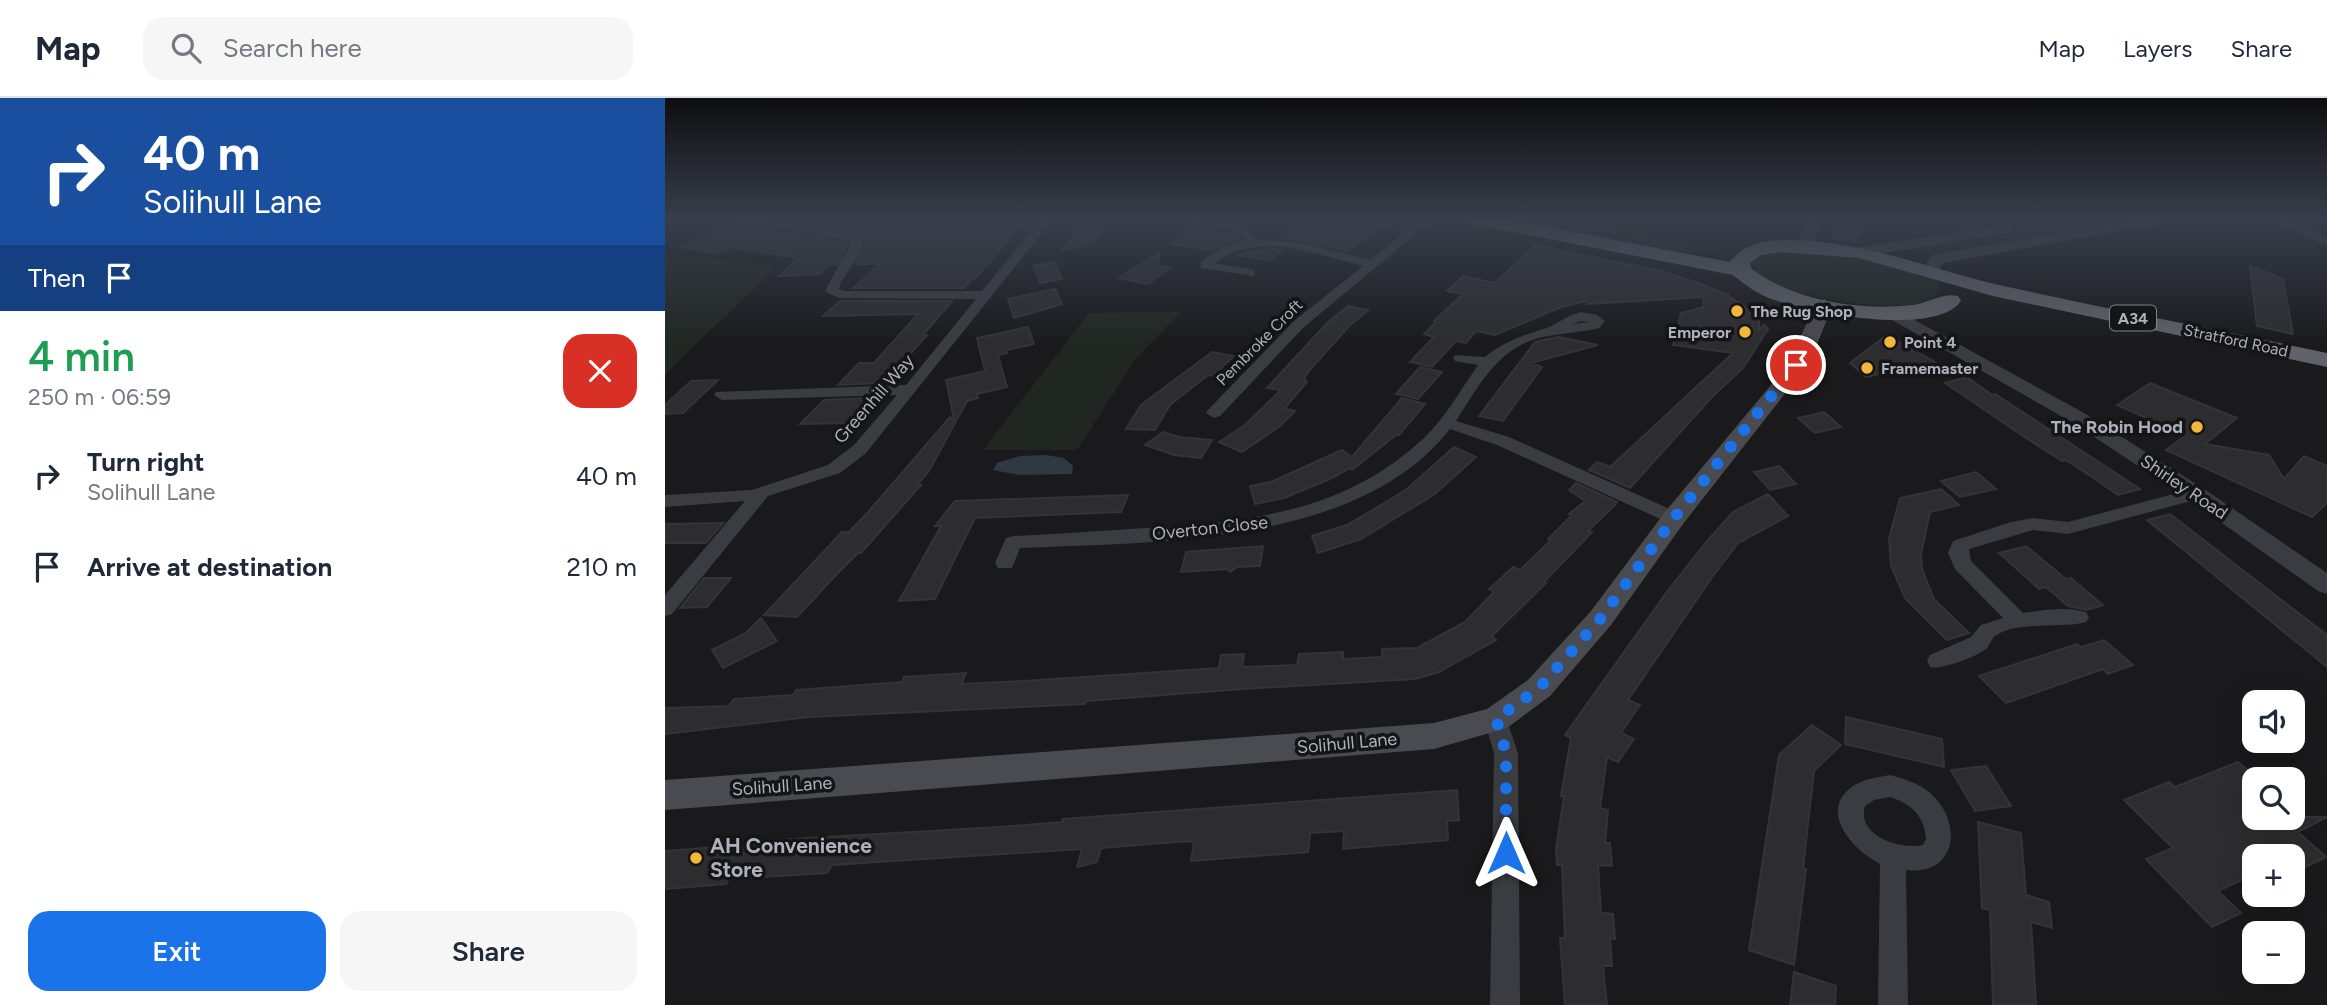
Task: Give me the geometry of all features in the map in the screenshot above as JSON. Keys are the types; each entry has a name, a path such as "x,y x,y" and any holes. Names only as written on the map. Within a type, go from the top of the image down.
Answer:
{"highway":[{"path":"1690,260 1740,270 1777,293 1824,305 1891,312 1932,309 1950,301 1951,292 1935,273"},
{"path":"1740,270 1742,260"},
{"name":"Stratford Road","path":"1890,260 1993,290 2327,360"},
{"name":"Stratford Road","path":"1950,301 2095,326 2327,379"}],"main road":[{"name":"Solihull Lane","path":"665,795 1434,736 1496,719 1539,688 1601,618 1674,518 1784,382 1805,349 1824,305"}],"street":[{"path":"849,260 833,282 832,291 844,295 983,295"},
{"name":"Greenhill Way","path":"665,500 762,492 834,469 860,449 1012,260"},
{"path":"1212,260 1205,265 1249,273"},
{"path":"1355,260 1372,264"},
{"name":"Pembroke Croft","path":"1214,413 1299,324 1377,260"},
{"path":"1935,273 1937,260"},
{"name":"Shirley Road","path":"1891,312 2077,417 2196,494 2327,585"},
{"path":"1554,330 1526,336 1504,346 1487,362 1446,423 1503,440 1674,518"},
{"path":"1460,358 1487,362"},
{"path":"722,395 910,390"},
{"name":"Overton Close","path":"1005,563 1013,542 1246,527 1294,518 1329,507 1390,474 1436,436 1446,423"},
{"path":"665,609 762,492"},
{"path":"2018,621 1962,564 1958,553 1960,545 2011,527 2033,524 2067,528 2196,494"},
{"path":"1938,661 1979,643 1988,630 2018,621 2079,617"},
{"path":"1496,719 1506,753 1505,1005"},
{"path":"1893,859 1893,1005"}],"shaded area":[{"path":"665,260 723,260 775,267 665,375"},
{"path":"1868,260 1925,275 1937,282 1940,291 1928,300 1908,305 1883,306 1826,299 1799,293 1763,279 1751,262"},
{"path":"1181,312 1135,360 1077,450 983,450 1089,313"},
{"path":"1046,455 1064,458 1073,466 1072,474 1020,475 993,470 997,463 1020,456"}],"building":[{"path":"796,260 839,260 837,264 829,264 820,274 779,276"},
{"path":"858,260 991,260 964,288 853,288 880,264 856,264"},
{"path":"1147,260 1158,260 1157,265 1170,268 1148,284 1119,278"},
{"path":"1519,260 1609,260 1661,271 1729,295 1759,321 1759,330 1764,325 1768,329 1743,368 1712,397 1630,488 1589,470 1597,462 1610,467 1733,353 1673,345 1681,313 1704,307 1703,297 1587,304 1586,301 1561,307 1495,335 1476,331 1466,343 1456,341 1432,367 1410,362 1434,337 1424,334 1436,322 1434,321 1463,294 1447,291 1463,276 1495,283"},
{"path":"1055,262 1062,279 1040,283 1034,266"},
{"path":"2250,266 2283,279 2293,334 2257,326"},
{"path":"1055,289 1062,304 1014,318 1008,299"},
{"path":"840,301 952,301 923,335 927,335 884,383 838,385 859,363 874,363 918,314 823,316"},
{"path":"1348,306 1368,310 1349,326 1309,371 1304,379 1307,382 1284,409 1295,411 1280,426 1242,452 1219,442 1245,425 1281,390 1267,388 1328,322"},
{"path":"1028,327 1034,344 1006,350 1007,353 998,355 1007,387 977,394 978,398 967,401 929,471 917,485 921,485 861,553 835,576 797,617 764,615 842,532 849,532 870,510 950,417 954,420 946,380 985,371 977,338"},
{"path":"1887,335 1935,362 1866,377 1850,363"},
{"path":"1558,337 1598,345 1531,363 1542,367 1503,421 1479,416 1535,342"},
{"path":"1212,352 1234,356 1212,376 1208,375 1170,405 1155,430 1126,429 1141,405"},
{"path":"1420,367 1442,372 1418,399 1396,394"},
{"path":"1967,377 2140,489 2118,495 2066,460 2062,461 2023,436 1945,383"},
{"path":"718,380 683,413 665,414 665,405 691,381"},
{"path":"2150,383 2237,418 2205,444 2269,455 2284,479 2304,456 2327,466 2327,503 2312,517 2166,450 2186,435 2117,405"},
{"path":"870,398 849,423 800,424 824,400"},
{"path":"1402,398 1425,404 1399,435 1352,470 1350,468 1284,498 1255,504 1250,486 1271,482 1342,450 1352,457"},
{"path":"1824,412 1841,427 1815,433 1798,418"},
{"path":"1163,432 1179,437 1212,440 1201,458 1174,455 1145,445"},
{"path":"1454,447 1476,457 1435,494 1361,539 1318,553 1312,536 1347,525 1391,499 1408,488"},
{"path":"1779,466 1796,484 1770,490 1754,472"},
{"path":"1976,472 1996,489 1960,497 1941,481"},
{"path":"1576,483 1617,502 1588,531 1592,532 1544,582 1546,583 1492,636 1496,640 1439,672 1415,679 1242,689 1086,701 1085,704 809,717 665,734 665,708 729,706 734,699 793,695 796,690 902,682 904,677 966,673 961,684 1024,681 1219,668 1221,655 1244,654 1242,667 1272,666 1297,665 1299,654 1343,652 1343,659 1382,657 1382,649 1417,648 1465,622 1494,592 1489,589 1513,567 1520,570 1551,540 1548,539 1572,515 1569,514 1585,501 1569,490"},
{"path":"1941,489 1959,505 1930,512 1921,554 1922,569 1934,599 1969,633 1947,640 1905,598 1891,566 1889,538 1900,498"},
{"path":"1768,494 1788,516 1738,543 1628,700 1640,705 1621,733 1634,739 1618,762 1607,757 1600,808 1608,810 1605,843 1610,843 1612,866 1598,865 1601,913 1613,914 1615,939 1610,938 1612,966 1603,966 1607,1005 1565,1005 1560,938 1565,938 1562,865 1557,865 1556,848 1571,738 1565,735 1669,589 1708,540 1733,512"},
{"path":"1128,495 1121,512 975,518 935,599 899,601 941,526 935,526 955,501"},
{"path":"2170,514 2327,635 2327,667 2147,520"},
{"path":"723,523 706,543 665,543 665,524"},
{"path":"1263,546 1260,566 1237,567 1230,572 1227,569 1181,572 1186,552"},
{"path":"2026,546 2103,605 2087,610 2068,606 2046,587 2039,589 1999,553"},
{"path":"704,578 731,578 707,607 680,608"},
{"path":"761,618 777,641 723,668 712,650 746,633"},
{"path":"2104,640 2133,665 2108,674 2103,669 2006,703 1979,676 2077,644 2081,647"},
{"path":"1846,717 1942,739 1944,767 1845,744"},
{"path":"1812,725 1841,745 1814,771 1794,965 1749,950 1779,755"},
{"path":"2238,762 2244,767 2242,830 2302,830 2298,832 2326,857 2305,867 2305,844 2242,844 2242,880 2218,891 2241,913 2212,927 2146,859 2173,848 2124,800 2169,782 2175,787"},
{"path":"1986,766 2011,806 1975,811 1951,770"},
{"path":"1457,790 1459,820 1447,821 1448,840 1343,849 1344,831 1310,833 1308,852 1191,861 1194,843 1189,841 1101,848 1097,862 1077,867 1082,849 832,865 827,873 729,879 726,884 665,889 665,851 757,844 759,841 999,827 1062,822 1063,819"},
{"path":"2305,817 2327,817 2305,828"},
{"path":"1978,822 2021,833 2026,895 2049,902 2052,928 2031,922 2036,1005 1993,1005 1990,910 1982,908"},
{"path":"1794,972 1836,986 1835,1005 1790,1005"}],"place":[{"name":"The Rug Shop","path":"1737,311"},
{"name":"Emperor","path":"1745,332"},
{"name":"Point 4","path":"1890,342"},
{"name":"Framemaster","path":"1867,368"},
{"name":"The Robin Hood","path":"2197,427"},
{"name":"AH Convenience Store","path":"696,858"}],"route":[{"path":"1506,853 1506,753 1496,719 1539,688 1601,618 1674,518 1796,365"}]}
